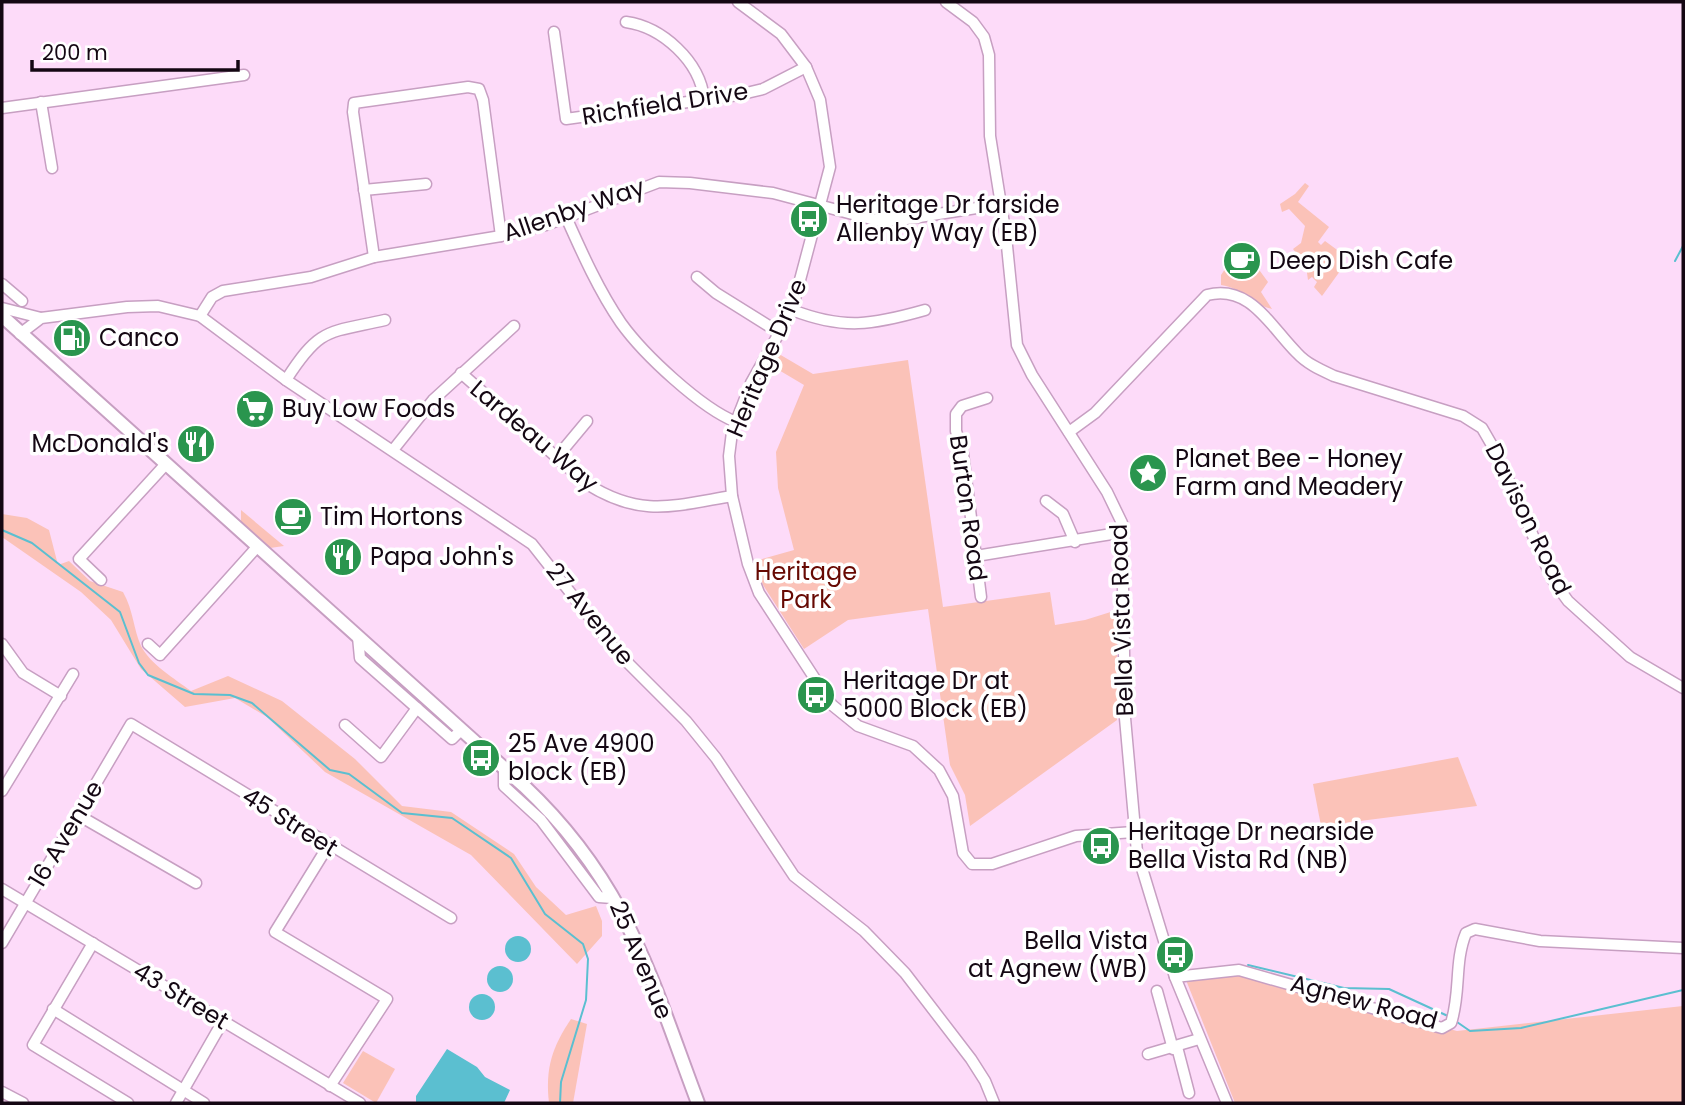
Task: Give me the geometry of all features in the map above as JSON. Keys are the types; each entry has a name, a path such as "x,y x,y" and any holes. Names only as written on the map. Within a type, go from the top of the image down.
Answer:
{"main road":[{"name":"25 Avenue","path":"2,316 504,768 567,829 615,897 641,948 698,1103"}],"street":[{"name":"Heritage Drive","path":"738,2 781,34 806,67 820,100 829,151 829,174 792,310 751,383 736,422 729,456 732,495 748,564 759,593 832,705 858,726 913,746 939,770 953,796 963,853 968,861 986,866 1064,838 1134,832"},
{"name":"Bella Vista Road","path":"946,2 973,22 987,45 990,64 990,136 1002,204 1017,345 1032,375 1118,510 1124,532 1125,718 1134,832 1142,871 1175,976 1227,1103"},
{"path":"626,22 643,24 680,49 704,99"},
{"name":"Richfield Drive","path":"554,32 566,119 763,89 806,67"},
{"path":"2,108 244,75"},
{"path":"373,257 354,103 468,87 479,89 483,100 501,236"},
{"path":"41,102 51,168"},
{"name":"Allenby Way","path":"200,316 212,297 223,291 311,277 373,257 501,236 566,217 659,182 773,193 875,219 900,220 1002,204"},
{"path":"364,190 426,184"},
{"path":"566,217 585,261 622,324 686,390 719,415 736,422"},
{"path":"697,277 716,293 780,333"},
{"path":"2,284 22,302"},
{"name":"Davison Road","path":"1069,432 1095,413 1207,295 1221,292 1237,294 1252,303 1299,356 1314,367 1334,376 1463,416 1482,428 1497,454 1552,579 1567,601 1630,657 1683,688"},
{"name":"27 Avenue","path":"41,318 159,306 200,316 286,380 538,550 611,644 686,722 716,758 794,876 864,931 905,973 971,1059 985,1081 994,1103"},
{"path":"2,308 41,318"},
{"path":"792,310 826,323 850,324 897,318 925,310"},
{"path":"20,334 41,318"},
{"path":"286,380 315,340 327,333 385,320"},
{"path":"393,450 433,400 514,326"},
{"name":"Lardeau Way","path":"461,373 603,494 634,506 667,507 732,495"},
{"name":"Burton Road","path":"981,597 963,454 956,431 956,414 962,406 988,398"},
{"path":"557,457 587,421"},
{"path":"102,580 79,559 165,465"},
{"path":"1046,501 1063,514 1075,542"},
{"path":"976,556 1124,532"},
{"path":"148,644 160,655 257,547"},
{"name":"25 Avenue","path":"358,637 360,658 452,739 461,730"},
{"path":"2,644 23,673 61,696"},
{"path":"2,792 73,674"},
{"path":"345,725 382,757 417,708"},
{"name":"16 Avenue","path":"2,943 131,724"},
{"name":"45 Street","path":"131,724 328,846 451,918"},
{"name":"25 Avenue","path":"504,768 504,786 541,820 598,896 612,898"},
{"path":"78,814 196,883"},
{"path":"328,846 275,932 387,999 330,1086"},
{"name":"43 Street","path":"2,888 360,1103"},
{"name":"Agnew Road","path":"1175,976 1239,970 1442,1028 1451,1023 1457,1005 1459,948 1466,933 1475,929 1540,941 1683,948"},
{"path":"93,943 33,1045 128,1103"},
{"path":"1157,991 1189,1093"},
{"path":"53,1009 204,1103"},
{"path":"176,1103 223,1021"},
{"path":"1148,1054 1199,1039"},
{"path":"2,1091 23,1103"}],"green space":[{"path":"1305,183 1309,186 1298,202 1329,227 1318,242 1321,245 1325,241 1344,255 1343,267 1322,296 1314,287 1317,282 1312,277 1308,280 1306,266 1293,249 1301,243 1305,226 1289,209 1282,212 1280,204"},
{"path":"1229,263 1234,264 1232,269 1242,276 1249,267 1257,267 1268,282 1261,292 1272,309 1236,289 1221,285 1221,275"},
{"name":"Heritage Park","path":"779,354 813,374 908,360 943,607 1050,592 1055,625 1085,620 1117,610 1117,720 970,826 965,795 950,765 928,609 848,620 804,649 763,585 755,561 794,550 778,488 776,452 804,385 772,366"},
{"path":"241,510 284,546 270,548 241,523"},
{"path":"2,514 27,518 49,530 58,565 69,561 90,581 123,592 145,653 163,671 191,691 228,676 282,701 355,759 402,806 451,812 514,854 536,887 566,915 596,906 602,921 602,936 577,964 471,855 325,772 267,717 235,698 185,707 141,669 111,620 81,592 2,537"},
{"path":"1458,757 1477,806 1321,826 1313,784"},
{"path":"1239,973 1457,1031 1683,1006 1683,1103 1235,1103 1184,975"},
{"path":"571,1019 587,1024 573,1103 549,1103 551,1059"},
{"path":"363,1051 395,1069 376,1103 343,1083"}],"water":[{"path":"518,936 527,940 531,949 527,958 518,962 509,958 505,949 509,940"},
{"path":"500,966 509,970 513,979 509,988 500,992 491,988 487,979 491,970"},
{"path":"482,994 491,998 495,1007 491,1016 482,1020 473,1016 469,1007 473,998"},
{"path":"447,1049 477,1067 485,1077 510,1090 504,1103 416,1102 416,1096"}],"waterway":[{"path":"1675,261 1683,246"},
{"path":"2,530 32,543 120,612 139,663 148,675 194,694 230,695 252,703 330,770 349,774 402,813 452,818 511,858 545,914 583,944 588,959 586,1000 561,1082 560,1103"},
{"path":"1248,965 1344,988 1389,989 1450,1017"},
{"path":"1457,1022 1470,1031 1521,1028 1683,990"}],"place":[{"name":"Heritage Dr farside Allenby Way (EB)","path":"809,219"},
{"name":"Deep Dish Cafe","path":"1242,261"},
{"name":"Canco","path":"72,338"},
{"name":"Buy Low Foods","path":"255,409"},
{"name":"McDonald's","path":"196,444"},
{"name":"Planet Bee - Honey Farm and Meadery","path":"1148,473"},
{"name":"Tim Hortons","path":"293,517"},
{"name":"Papa John's","path":"343,557"},
{"name":"Heritage Dr at 5000 Block (EB)","path":"816,695"},
{"name":"25 Ave 4900 block (EB)","path":"481,758"},
{"name":"Heritage Dr nearside Bella Vista Rd (NB)","path":"1101,846"},
{"name":"Bella Vista at Agnew (WB)","path":"1175,955"}]}
